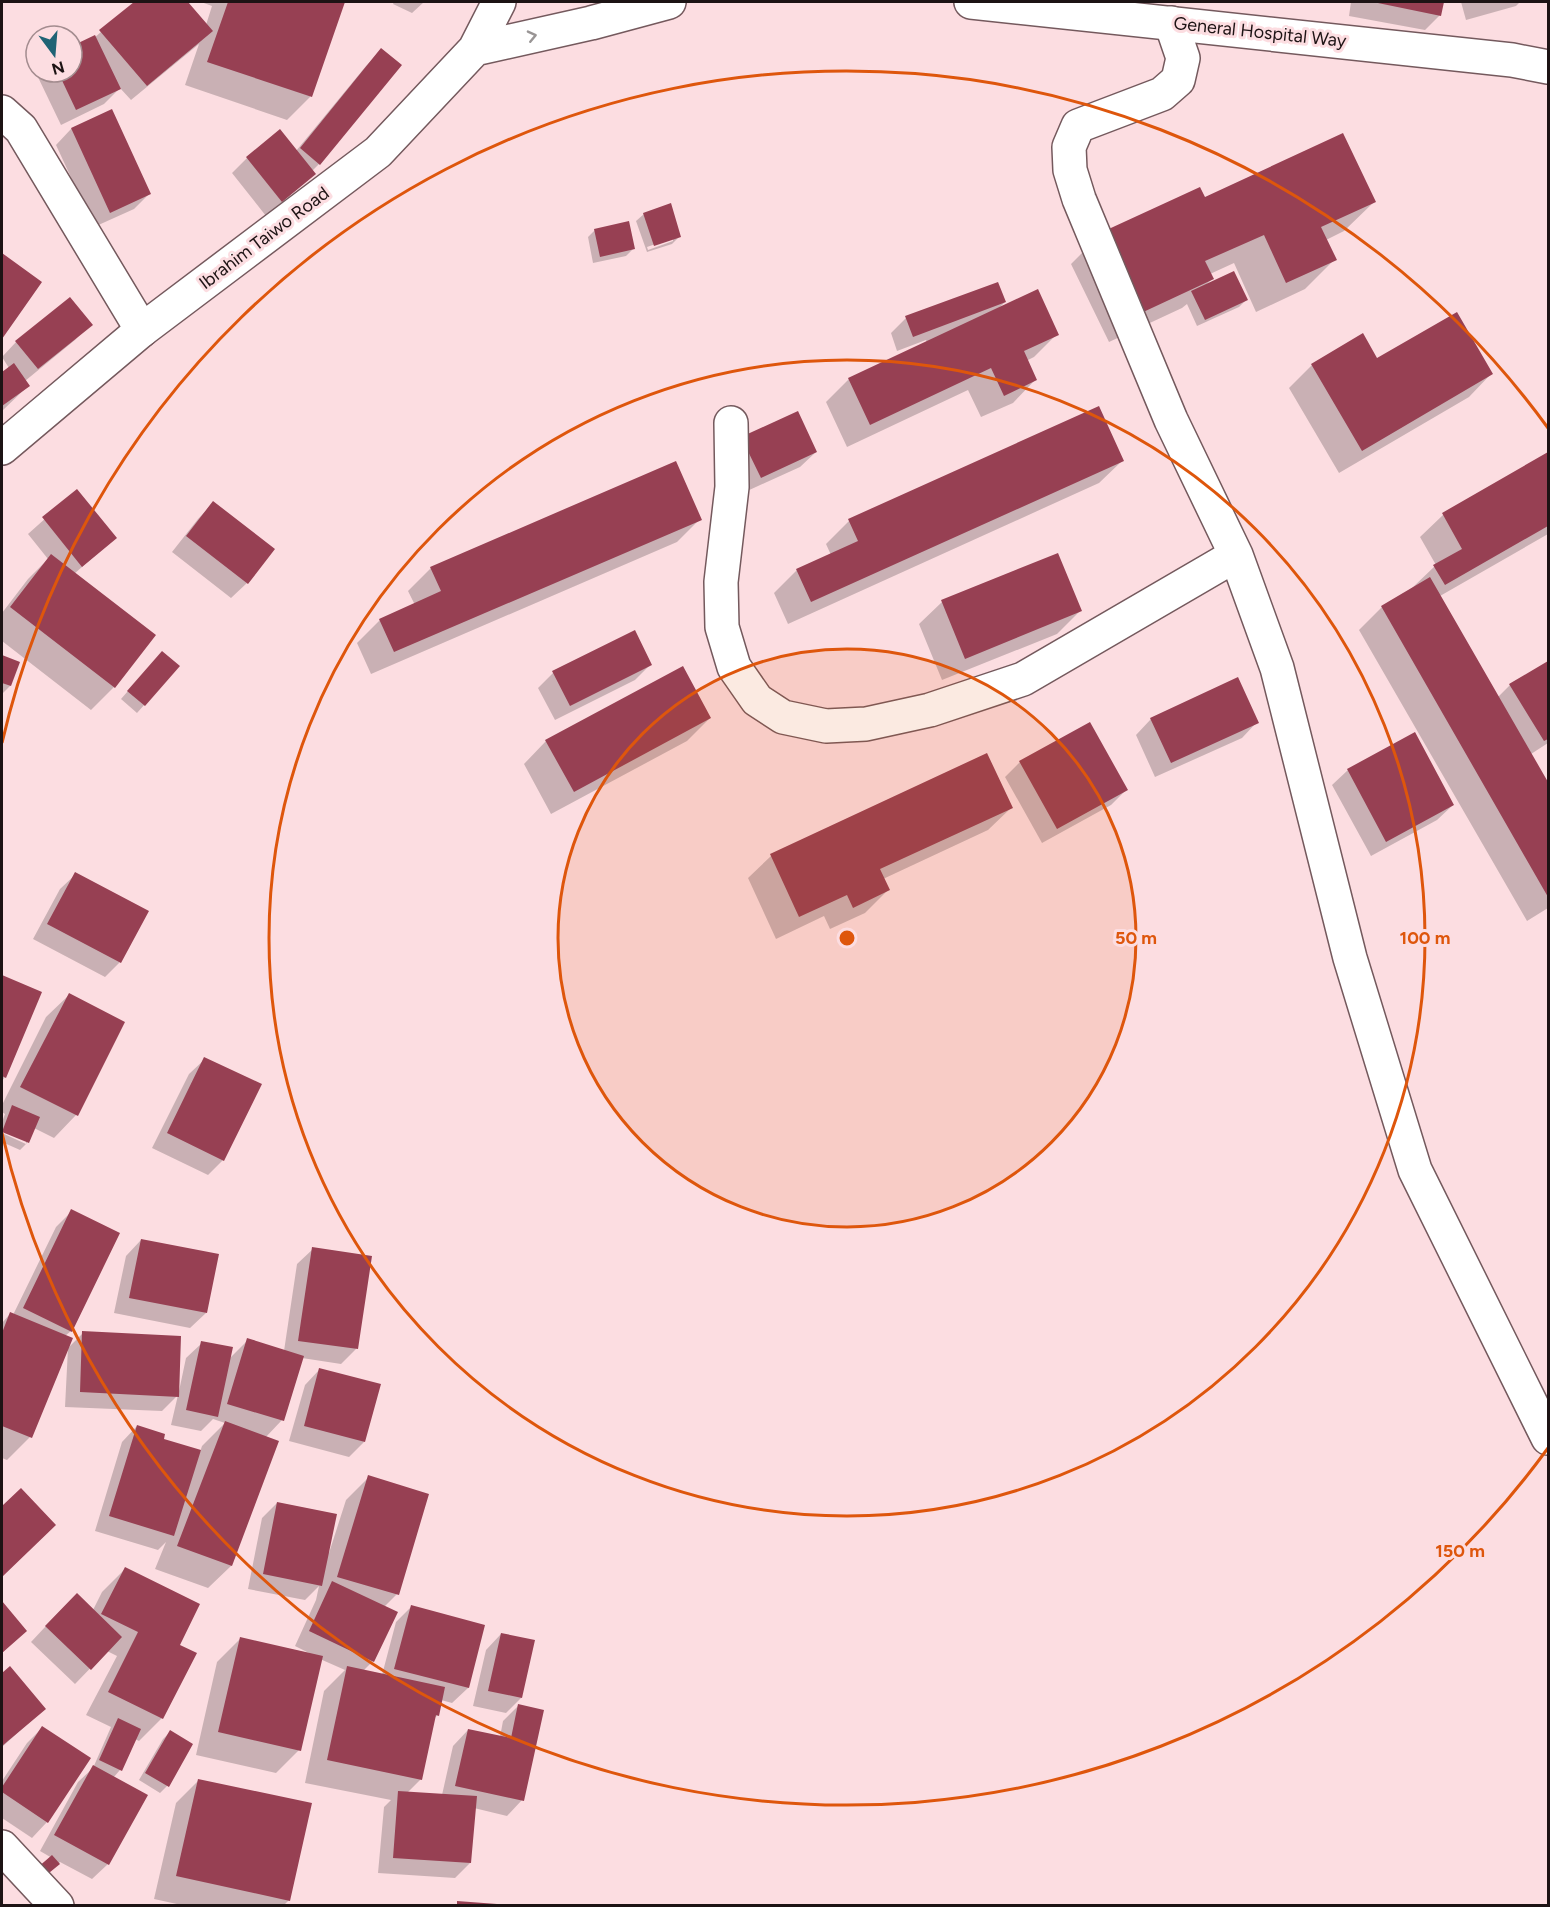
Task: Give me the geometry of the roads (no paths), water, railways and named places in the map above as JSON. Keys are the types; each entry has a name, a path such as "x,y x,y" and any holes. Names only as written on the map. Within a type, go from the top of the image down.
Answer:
{"street":[{"name":"Ibrahim Taiwo Road","path":"2,448 142,330 378,152 475,49 499,2"},
{"path":"475,49 591,23 669,2"},
{"name":"General Hospital Way","path":"971,2 1512,60 1548,67"},
{"path":"1171,22 1183,58 1178,80 1162,94 1078,126 1069,147 1071,170 1079,199 1171,420 1236,555 1277,668 1350,958 1415,1170 1548,1438"},
{"path":"2,112 21,129 142,330"},
{"path":"731,423 732,487 721,582 722,627 734,667 757,700 783,717 826,726 866,724 930,710 1023,679 1236,555"},
{"path":"2,1847 57,1905"}]}
